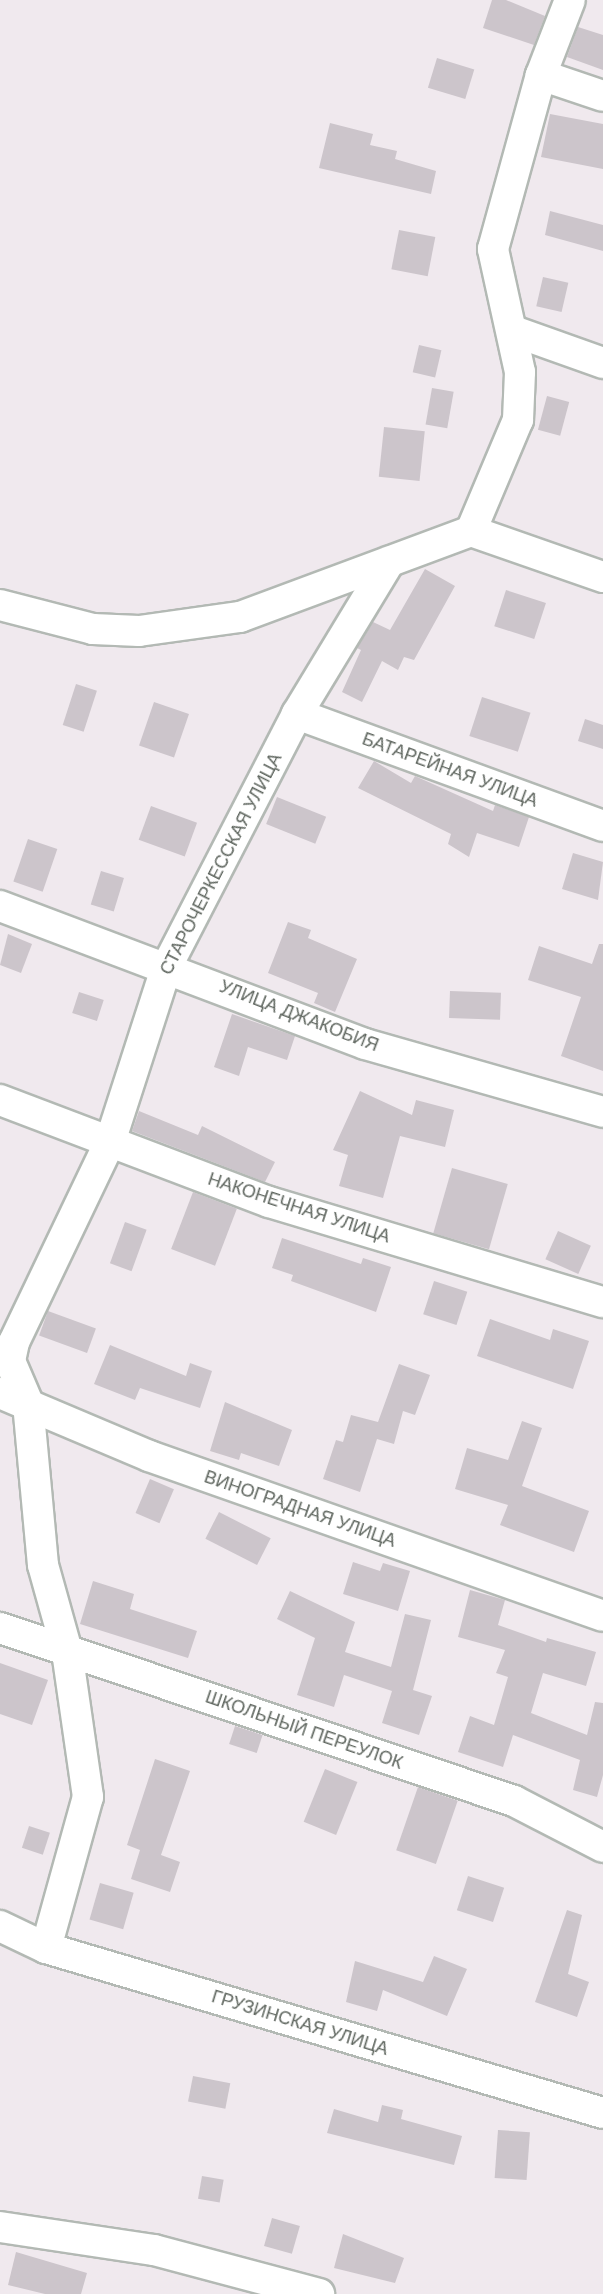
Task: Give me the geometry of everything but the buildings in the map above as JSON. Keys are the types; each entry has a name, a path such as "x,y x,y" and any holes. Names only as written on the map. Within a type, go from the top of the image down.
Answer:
{"street":[{"path":"471,531 518,420 520,372 493,249 541,75 570,0"},
{"path":"541,75 603,96"},
{"path":"513,331 603,363"},
{"path":"0,605 93,629 139,631 240,617 471,531 603,577"},
{"name":"СТАРОЧЕРКЕССКАЯ УЛИЦА","path":"46,1948 88,1797 68,1651 43,1565 28,1403 10,1361 14,1342 110,1142 167,966 297,714 389,562"},
{"name":"БАТАРЕЙНАЯ УЛИЦА","path":"297,714 603,826"},
{"name":"УЛИЦА ДЖАКОБИЯ","path":"0,906 167,966 365,1044 603,1112"},
{"name":"НАКОНЕЧНАЯ УЛИЦА","path":"0,1100 269,1202 603,1302"},
{"name":"ВИНОГРАДНАЯ УЛИЦА","path":"0,1393 149,1456 603,1616"},
{"name":"ШКОЛЬНЫЙ ПЕРЕУЛОК","path":"0,1628 514,1801 603,1847"},
{"name":"ГРУЗИНСКАЯ УЛИЦА","path":"0,1926 46,1948 603,2113"},
{"path":"0,2227 154,2250 319,2294"}]}
